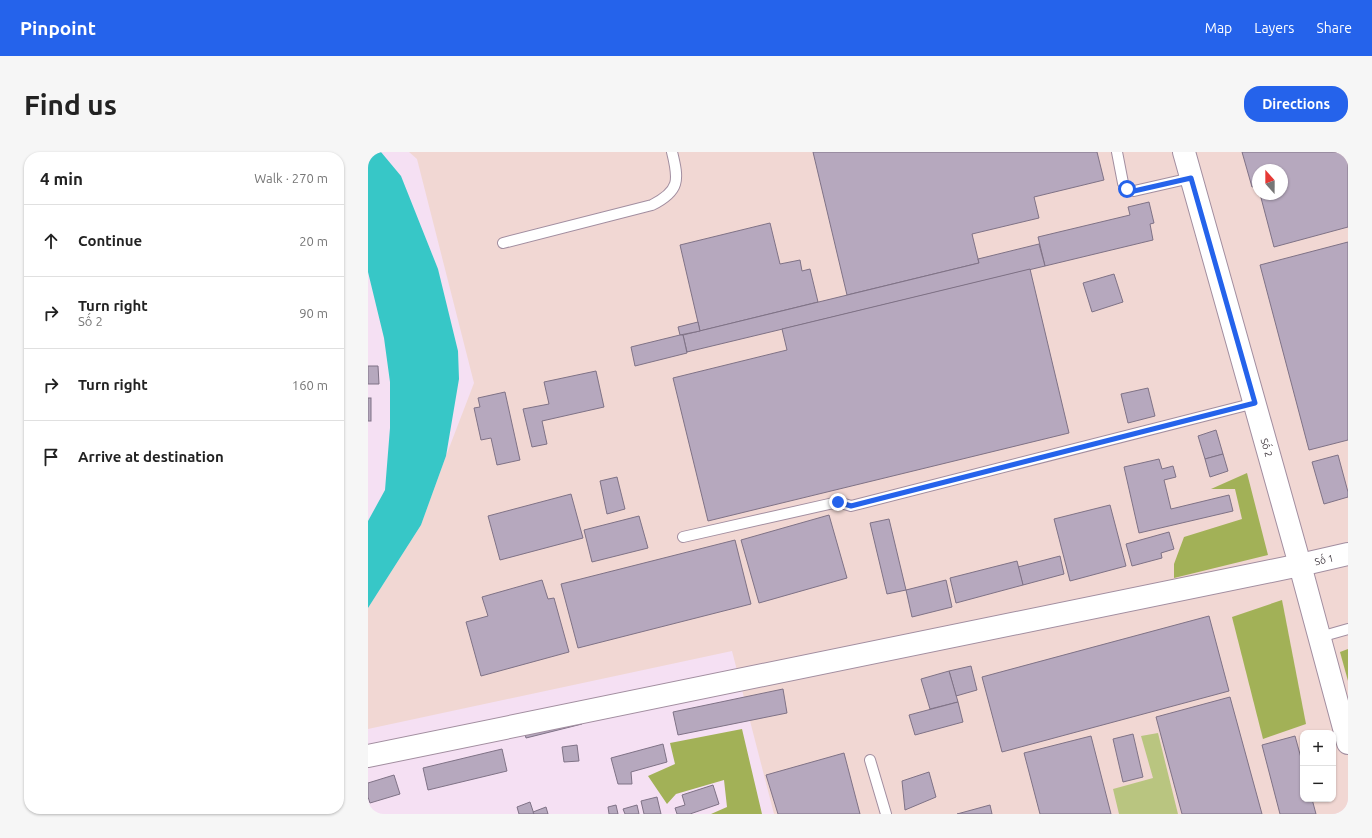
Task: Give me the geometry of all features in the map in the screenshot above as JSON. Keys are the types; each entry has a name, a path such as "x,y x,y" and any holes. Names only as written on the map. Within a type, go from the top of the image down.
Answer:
{"street":[{"name":"Số 2","path":"1184,152 1320,637 1348,743"},
{"name":"Số 1","path":"368,756 1348,554"}],"lane":[{"path":"503,243 652,205 666,198 674,189 676,180 672,152"},
{"path":"1117,152 1123,183 1127,189 1134,191 1191,178"},
{"path":"683,537 838,502 851,506 1255,403"},
{"path":"1320,637 1348,629"},
{"path":"870,760 886,814"}],"shaded area":[{"path":"409,152 1348,152 1348,814 774,814 732,651 368,729 368,608 421,525 474,383 417,159"}],"green space":[{"path":"1247,473 1268,555 1174,578 1174,564 1184,537 1242,519 1235,489 1211,489"},
{"path":"1282,600 1306,724 1263,739 1232,617"},
{"path":"1348,649 1348,681 1340,652"},
{"path":"742,729 762,814 711,814 727,807 724,780 676,794 667,804 648,776 675,764 670,743"},
{"path":"1158,733 1178,814 1119,814 1113,789 1153,778 1141,736"}],"water":[{"path":"368,152 381,152 401,176 438,269 458,351 459,379 446,456 421,525 368,608 368,521 385,490 390,428 390,382 384,338 368,272"}],"building":[{"path":"813,152 1097,152 1104,180 1034,197 1039,218 972,234 979,263 847,295"},
{"path":"1242,152 1348,152 1348,227 1274,247 1262,200 1288,200 1288,164 1252,164 1252,187"},
{"path":"1149,202 1154,223 1150,224 1153,240 1045,266 1038,237 1130,215 1128,207"},
{"path":"770,223 780,264 800,260 802,271 810,269 818,302 700,331 680,245"},
{"path":"1348,242 1348,440 1309,450 1260,265"},
{"path":"1039,244 1045,266 687,352 683,335 979,263 978,259"},
{"path":"1030,269 1069,433 708,521 673,378 787,350 782,329"},
{"path":"1114,274 1123,302 1092,312 1083,283"},
{"path":"698,322 700,331 680,335 678,327"},
{"path":"683,335 687,353 635,366 631,347"},
{"path":"368,366 378,366 379,384 368,384"},
{"path":"596,371 604,407 542,421 547,444 532,447 523,409 549,404 544,382"},
{"path":"1148,388 1155,416 1128,423 1121,394"},
{"path":"505,392 520,460 497,465 491,438 481,440 474,408 480,407 478,398"},
{"path":"368,398 371,398 371,421 368,421"},
{"path":"1216,430 1223,454 1205,459 1198,436"},
{"path":"1223,454 1228,471 1210,477 1205,459"},
{"path":"1338,455 1348,497 1324,504 1312,462"},
{"path":"1159,459 1162,469 1173,466 1176,477 1164,480 1171,509 1229,495 1233,511 1139,533 1124,467"},
{"path":"617,477 625,509 607,514 600,481"},
{"path":"571,494 583,538 500,560 488,516"},
{"path":"1110,505 1126,566 1070,581 1054,519"},
{"path":"829,515 847,578 759,603 741,540"},
{"path":"639,516 648,548 592,562 584,530"},
{"path":"889,519 906,590 887,594 870,523"},
{"path":"1169,532 1174,549 1161,553 1162,558 1132,566 1126,544"},
{"path":"735,540 751,604 578,648 561,584"},
{"path":"1060,556 1064,574 1023,585 1018,567"},
{"path":"1017,561 1023,585 956,603 950,578"},
{"path":"542,580 548,599 554,598 569,652 481,676 466,622 488,616 482,597"},
{"path":"946,580 952,607 912,617 906,590"},
{"path":"1209,616 1229,691 1002,752 982,677"},
{"path":"971,666 977,690 956,696 949,671"},
{"path":"949,671 958,702 930,709 921,679"},
{"path":"783,689 787,713 678,735 673,712"},
{"path":"1230,697 1262,814 1182,814 1156,717"},
{"path":"958,702 963,722 915,735 909,715"},
{"path":"584,715 582,724 526,738 524,730"},
{"path":"1133,734 1143,777 1123,782 1113,739"},
{"path":"1091,736 1111,814 1040,814 1024,753"},
{"path":"1295,736 1300,754 1300,802 1313,802 1316,814 1280,814 1262,745"},
{"path":"663,744 667,762 631,772 632,784 618,784 611,758"},
{"path":"577,745 579,761 564,762 562,747"},
{"path":"502,749 507,771 428,790 423,768"},
{"path":"844,753 860,814 778,814 766,775"},
{"path":"929,772 936,797 905,810 902,781"},
{"path":"394,775 400,794 370,803 368,797 368,783"},
{"path":"713,785 719,804 690,814 677,814 675,808 685,805 682,795"},
{"path":"657,797 661,814 644,814 641,801"},
{"path":"530,802 534,814 519,814 517,807"},
{"path":"616,805 618,814 609,814 608,807"},
{"path":"637,805 639,814 625,814 623,809"},
{"path":"990,805 992,814 957,814"},
{"path":"546,807 548,814 534,814 533,812"}],"route":[{"path":"838,502 851,506 1255,403 1191,178 1134,191 1127,189"}]}
